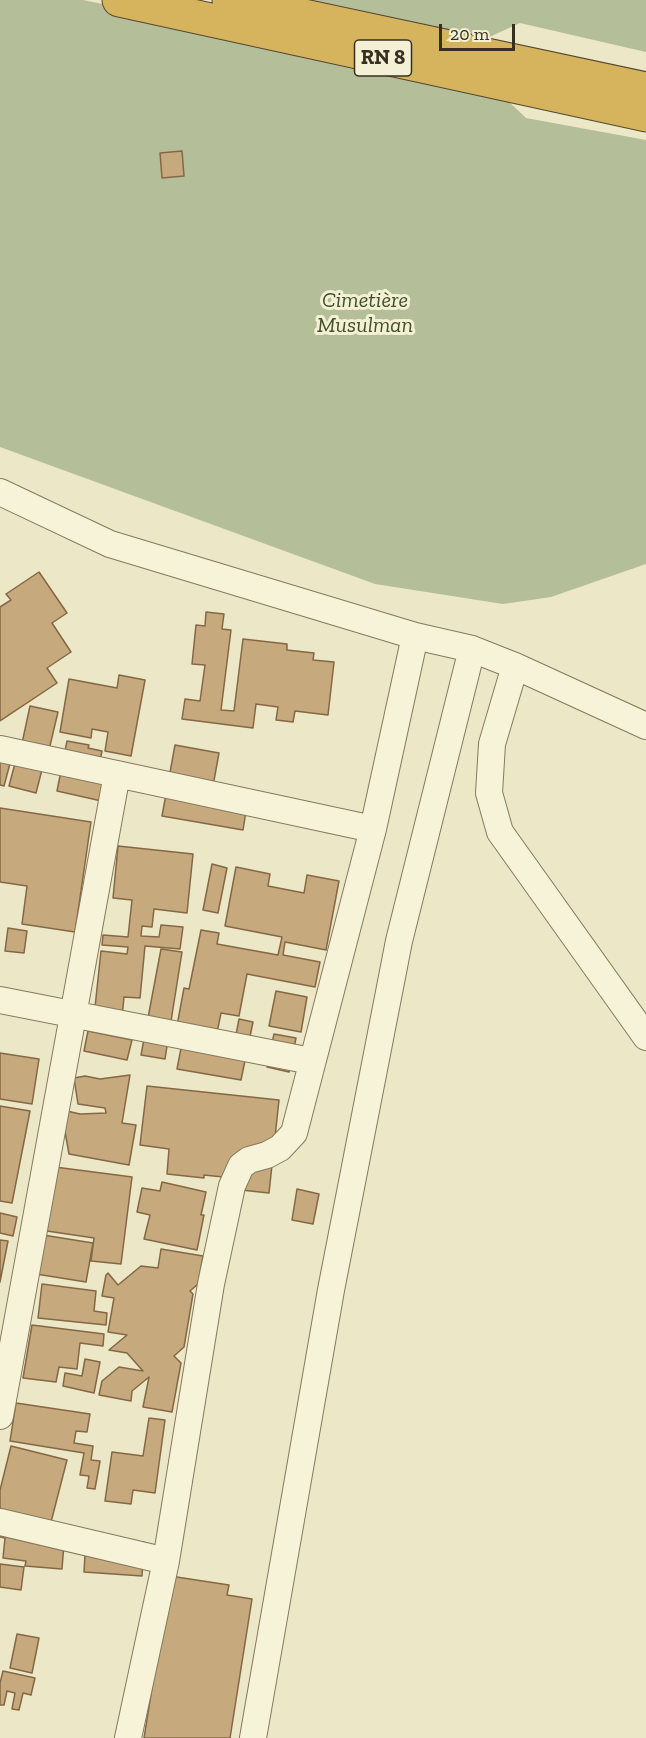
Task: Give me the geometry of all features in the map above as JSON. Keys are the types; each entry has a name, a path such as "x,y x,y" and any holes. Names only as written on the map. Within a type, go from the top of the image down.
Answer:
{"highway":[{"name":"RN 8","path":"119,0 646,115"},
{"name":"RN 8","path":"229,0 646,89"}],"street":[{"path":"0,492 110,544 416,636 472,649 515,666 646,726"},
{"path":"128,1738 166,1561 211,1284 232,1186 241,1166 249,1160 267,1155 280,1148 294,1133 373,829 416,636"},
{"path":"253,1738 331,1290 399,941 472,649"},
{"path":"515,666 492,744 489,793 500,832 646,1037"},
{"path":"0,749 373,829"},
{"path":"0,1416 117,774"},
{"path":"0,1000 311,1061"},
{"path":"0,1522 166,1561"}],"green space":[{"name":"Cimetière Musulman","path":"0,0 83,0 489,83 526,118 646,140 646,564 551,597 503,604 375,584 0,447"},
{"path":"280,0 646,0 646,52 520,23 474,44"}],"building":[{"path":"182,151 184,176 162,178 160,153"},
{"path":"39,572 67,613 52,623 71,652 47,668 57,683 0,721 0,607 11,600 6,594"},
{"path":"206,612 224,614 222,629 231,630 221,710 234,711 243,639 287,644 287,650 314,653 313,660 334,662 328,715 295,711 293,722 276,720 278,707 256,704 253,728 182,719 185,699 200,701 205,665 192,664 196,625 205,626"},
{"path":"119,675 145,680 131,756 105,751 108,732 92,729 91,738 60,732 69,679 117,688"},
{"path":"30,706 58,712 48,754 21,748"},
{"path":"67,741 89,745 88,748 102,751 97,776 111,779 106,802 57,791"},
{"path":"175,745 219,753 213,786 249,792 243,830 162,816"},
{"path":"18,752 45,758 36,793 9,786"},
{"path":"0,753 12,756 4,786 0,785"},
{"path":"0,808 91,822 75,932 22,924 27,886 0,882"},
{"path":"118,846 193,854 187,913 154,909 152,927 142,926 141,936 159,937 161,925 183,927 180,949 145,946 140,998 124,997 121,1028 93,1026 101,951 127,954 128,947 102,945 103,935 128,937 132,900 113,898"},
{"path":"212,864 227,868 218,913 203,910"},
{"path":"236,867 270,874 268,886 304,893 307,875 339,881 326,950 285,942 283,955 320,962 315,987 247,974 239,1016 221,1013 213,1052 232,1056 239,1019 253,1022 241,1080 177,1069 184,1033 176,1031 184,988 189,989 201,930 219,933 217,944 278,955 282,937 225,926"},
{"path":"8,928 27,931 24,953 5,951"},
{"path":"161,949 182,952 165,1059 141,1055"},
{"path":"276,991 307,997 301,1032 269,1026"},
{"path":"88,1031 132,1040 127,1060 84,1051"},
{"path":"274,1034 296,1038 289,1072 267,1067"},
{"path":"0,1053 39,1059 32,1104 0,1099"},
{"path":"130,1075 122,1123 136,1125 129,1165 69,1154 64,1126 67,1111 80,1114 106,1113 105,1108 78,1104 74,1078 85,1076 100,1079"},
{"path":"147,1086 279,1100 269,1193 222,1188 223,1177 204,1175 204,1178 167,1174 169,1149 140,1145"},
{"path":"0,1106 30,1111 12,1203 0,1201"},
{"path":"55,1167 132,1177 121,1264 91,1261 94,1238 47,1231"},
{"path":"162,1182 206,1192 197,1250 144,1239 150,1215 137,1212 142,1188 160,1191"},
{"path":"297,1189 319,1194 313,1224 292,1220"},
{"path":"0,1213 17,1217 13,1236 0,1233"},
{"path":"43,1235 93,1243 86,1282 36,1274"},
{"path":"0,1240 8,1241 0,1282"},
{"path":"161,1249 203,1256 198,1284 190,1291 193,1294 184,1347 174,1356 181,1363 172,1412 143,1407 149,1377 132,1391 131,1401 99,1395 102,1381 119,1367 143,1371 127,1353 109,1350 127,1335 108,1332 114,1298 102,1296 106,1275 108,1273 118,1285 141,1266 158,1268"},
{"path":"42,1284 96,1291 94,1311 107,1313 106,1325 38,1318"},
{"path":"32,1325 104,1334 103,1346 80,1343 77,1369 59,1367 56,1382 23,1378"},
{"path":"85,1359 100,1362 94,1393 63,1386 65,1373 82,1376"},
{"path":"16,1403 90,1414 87,1432 76,1431 74,1443 93,1446 91,1460 100,1461 95,1489 87,1488 89,1476 80,1475 84,1453 10,1441"},
{"path":"149,1418 165,1420 155,1493 133,1490 131,1504 105,1501 112,1452 143,1456"},
{"path":"11,1446 67,1460 50,1526 0,1514 0,1490"},
{"path":"0,1525 65,1531 62,1569 25,1566 26,1561 3,1558 5,1538 0,1537"},
{"path":"86,1538 144,1542 142,1576 84,1572"},
{"path":"0,1564 24,1567 21,1590 0,1587"},
{"path":"170,1576 229,1585 227,1595 252,1599 230,1738 144,1738"},
{"path":"17,1634 39,1638 32,1673 10,1668"},
{"path":"3,1671 35,1678 31,1695 23,1693 19,1710 12,1709 15,1693 7,1691 4,1705 0,1705 0,1683"}]}
